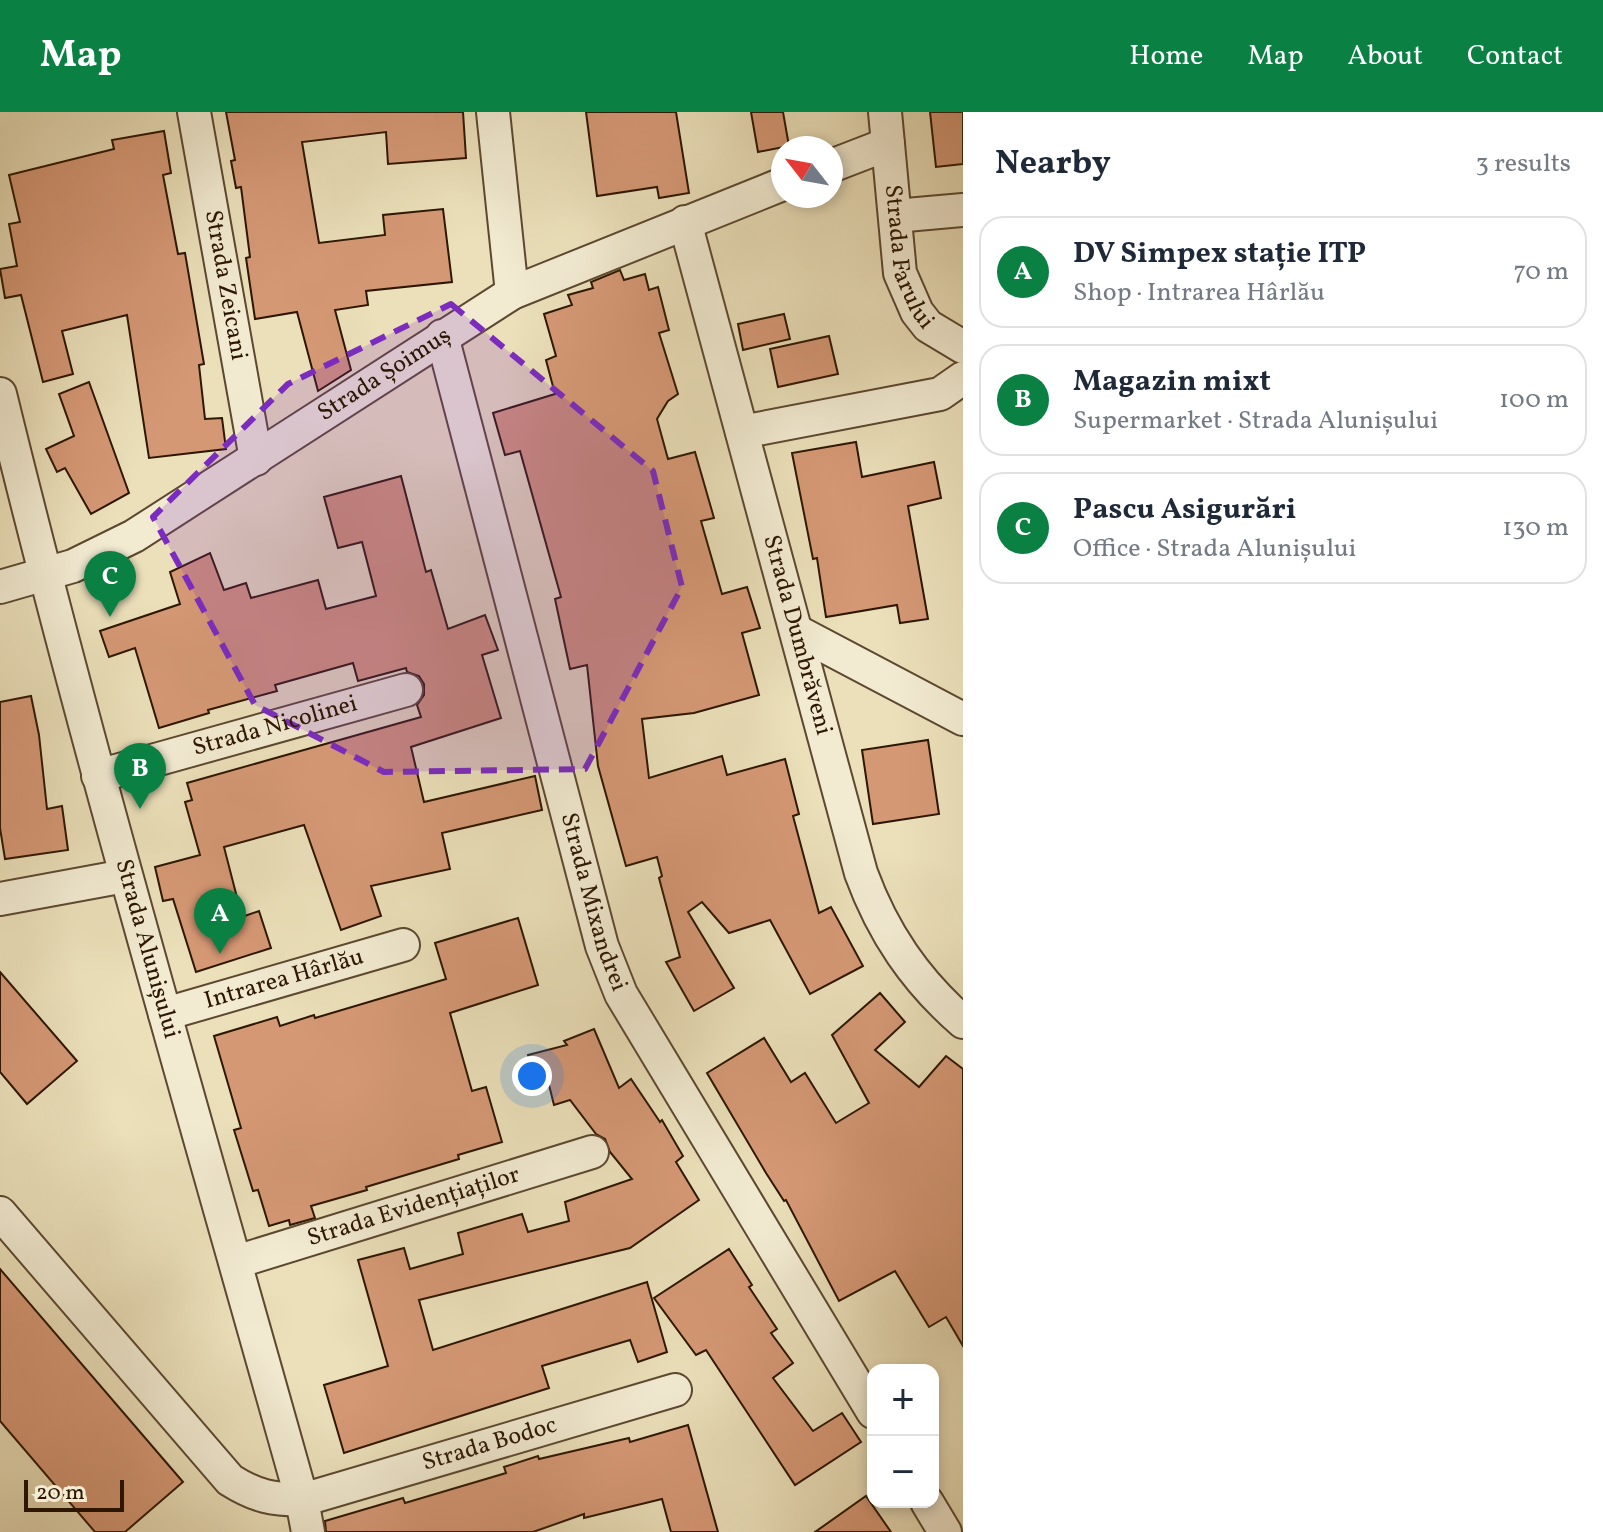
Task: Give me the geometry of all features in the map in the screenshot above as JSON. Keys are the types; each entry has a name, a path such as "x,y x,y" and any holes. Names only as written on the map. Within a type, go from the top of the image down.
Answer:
{"street":[{"name":"Strada Zeicani","path":"194,112 256,459"},
{"path":"493,112 512,293"},
{"path":"843,158 886,128"},
{"name":"Strada Farului","path":"886,128 900,273 908,297 928,326 963,347"},
{"name":"Strada Șoimuș","path":"0,587 73,566 134,536 512,293 771,189"},
{"path":"895,216 963,210"},
{"name":"Strada Dumbrăveni","path":"685,222 861,873 871,901 913,972 963,1022"},
{"name":"Strada Mixandrei","path":"442,336 602,946 621,994 867,1402"},
{"path":"742,432 940,394 963,378"},
{"name":"Strada Alunișului","path":"0,394 44,576 125,876 236,1262 302,1500 308,1532"},
{"path":"796,631 963,719"},
{"name":"Strada Nicolinei","path":"98,776 406,690"},
{"path":"0,899 125,876"},
{"name":"Intrarea Hârlău","path":"165,1014 403,945"},
{"name":"Strada Evidențiaților","path":"236,1262 592,1152"},
{"path":"0,1213 230,1480 252,1494 302,1500"},
{"name":"Strada Bodoc","path":"302,1500 675,1390"},
{"path":"931,1508 945,1532"}],"highlighted area":[{"path":"451,304 653,471 682,587 585,769 384,772 255,705 153,517 288,384"}],"building":[{"path":"226,112 463,112 466,158 388,164 386,132 302,142 319,243 385,235 383,215 443,209 452,282 366,291 368,305 335,310 351,370 318,391 297,312 255,319 246,258 250,257 241,187 236,188 231,161 235,160"},
{"path":"586,112 676,112 689,193 659,198 657,187 597,196"},
{"path":"751,112 783,112 787,136 771,136 771,149 758,152"},
{"path":"930,112 963,112 963,164 936,167"},
{"path":"164,131 171,173 163,175 178,254 185,253 204,364 199,365 205,419 222,418 226,449 149,458 127,315 62,331 73,374 43,382 21,295 5,298 0,269 17,266 9,224 20,222 9,175 114,149 112,140"},
{"path":"620,270 624,280 645,274 649,290 658,287 669,330 659,333 678,394 668,401 657,419 668,459 695,452 714,518 701,521 722,594 747,587 760,628 742,633 759,695 694,713 642,719 649,778 722,756 727,775 785,759 799,814 793,816 819,913 831,907 863,966 810,994 770,920 729,933 702,902 688,912 734,988 694,1011 666,962 680,957 659,878 662,876 657,857 626,866 598,766 587,665 570,669 555,599 561,597 520,451 505,455 493,413 555,394 546,360 556,356 544,314 572,305 568,295 593,288 591,282"},
{"path":"784,314 790,339 743,350 738,324"},
{"path":"829,336 838,374 778,387 770,349"},
{"path":"89,382 129,493 91,514 65,468 57,472 46,449 74,436 59,394"},
{"path":"856,442 862,477 934,462 941,498 908,506 928,619 900,623 897,605 826,617 817,558 813,559 792,453"},
{"path":"401,476 426,572 431,570 448,629 485,615 498,650 482,655 501,718 411,747 424,802 535,776 542,810 442,833 450,869 371,886 381,916 341,930 304,825 224,847 242,917 259,911 271,948 196,972 173,899 163,901 155,867 200,855 185,802 192,800 187,783 421,717 417,705 424,695 424,684 419,676 407,672 406,668 358,681 353,663 275,685 277,691 208,710 209,713 159,728 135,648 109,657 100,631 180,604 170,572 210,553 224,590 246,583 251,598 318,580 326,609 376,596 362,542 338,548 324,497"},
{"path":"31,696 39,735 47,809 62,806 68,850 5,859 0,828 0,702"},
{"path":"928,740 939,814 873,824 862,750"},
{"path":"518,918 538,985 450,1013 472,1091 486,1087 502,1142 458,1155 459,1159 366,1187 367,1190 311,1206 315,1218 290,1225 289,1220 269,1226 258,1190 253,1191 234,1130 241,1128 214,1036 277,1017 280,1026 314,1015 315,1018 446,979 435,943"},
{"path":"0,972 77,1061 27,1104 0,1072"},
{"path":"880,993 905,1022 875,1050 919,1087 946,1056 963,1069 963,1346 946,1317 929,1327 895,1271 839,1301 786,1200 766,1173 707,1073 764,1038 791,1082 805,1073 836,1123 869,1103 832,1035"},
{"path":"594,1029 619,1088 631,1079 660,1122 662,1120 683,1156 676,1162 699,1200 630,1248 419,1300 433,1350 647,1282 667,1352 638,1362 630,1340 542,1366 549,1388 344,1453 324,1385 388,1366 358,1260 404,1248 410,1269 463,1254 458,1233 522,1214 528,1232 569,1221 565,1202 632,1179 610,1152 605,1139 596,1134 570,1100 554,1105 548,1081 535,1084 528,1055 567,1045 564,1041"},
{"path":"729,1249 752,1285 749,1287 777,1329 771,1333 793,1363 773,1378 813,1431 842,1413 861,1442 795,1485 706,1350 696,1355 654,1298"},
{"path":"0,1269 183,1482 125,1532 95,1532 0,1421"},
{"path":"688,1425 718,1532 671,1532 662,1499 584,1518 584,1514 533,1532 326,1532 325,1521 403,1498 405,1503 506,1473 504,1467 538,1456 539,1459 629,1438 630,1442"},
{"path":"866,1496 867,1508 874,1508 891,1532 815,1532"}],"place":[{"name":"Pascu Asigurări","path":"110,617"},
{"name":"Magazin mixt","path":"140,809"},
{"name":"DV Simpex stație ITP","path":"220,954"}]}
